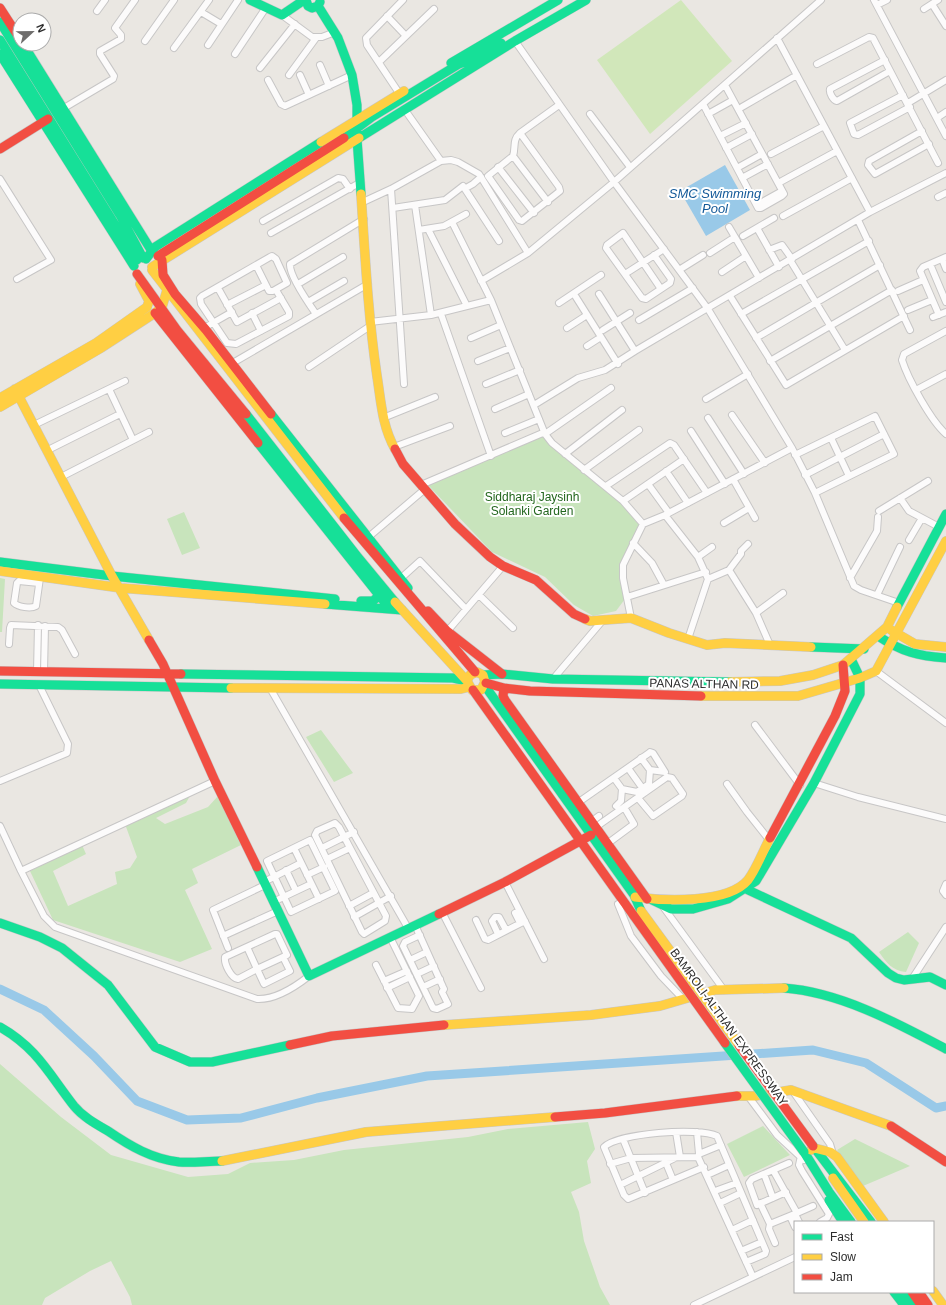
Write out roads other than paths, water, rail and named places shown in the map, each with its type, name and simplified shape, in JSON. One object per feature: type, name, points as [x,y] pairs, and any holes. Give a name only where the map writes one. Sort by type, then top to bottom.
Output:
[{"type":"street","points":[[97,11],[105,0]]},
{"type":"street","points":[[0,149],[113,79],[114,76],[100,54],[100,51],[120,39],[121,37],[115,28],[135,0]]},
{"type":"street","points":[[145,41],[174,0]]},
{"type":"street","points":[[174,48],[209,0]]},
{"type":"street","points":[[208,45],[238,0]]},
{"type":"street","points":[[250,0],[265,9],[282,15],[316,38]]},
{"type":"street","points":[[399,93],[367,45],[366,38],[403,0]]},
{"type":"street","points":[[0,407],[17,393],[96,342],[146,307],[149,300],[140,284],[143,266],[151,250],[358,118],[558,0]]},
{"type":"street","points":[[143,266],[187,236],[366,123],[375,123],[462,68],[470,60],[576,0]]},
{"type":"street","points":[[143,266],[162,260],[515,41],[586,0]]},
{"type":"street","points":[[481,281],[528,253],[614,182],[821,0]]},
{"type":"street","points":[[887,0],[876,3],[946,135]]},
{"type":"street","points":[[924,9],[938,0]]},
{"type":"street","points":[[282,15],[301,1],[309,7],[314,8],[319,3],[335,32],[352,74],[358,118],[358,139],[370,324],[383,418],[388,437],[403,464],[460,528],[490,557],[504,566],[536,580],[574,614],[590,621],[630,618],[688,639],[707,644],[725,643],[864,649]]},
{"type":"street","points":[[932,4],[946,26]]},
{"type":"street","points":[[0,8],[12,27]]},
{"type":"street","points":[[235,54],[265,9]]},
{"type":"street","points":[[379,62],[434,9]]},
{"type":"street","points":[[201,12],[221,24]]},
{"type":"street","points":[[387,16],[406,36]]},
{"type":"street","points":[[0,22],[61,110],[151,250]]},
{"type":"street","points":[[260,68],[295,24]]},
{"type":"street","points":[[288,75],[316,38],[335,32]]},
{"type":"street","points":[[817,64],[871,36],[909,105],[938,163]]},
{"type":"street","points":[[777,38],[870,212]]},
{"type":"street","points":[[0,40],[46,120]]},
{"type":"street","points":[[515,41],[614,182],[708,309],[792,448],[815,493],[850,578],[856,588],[899,603]]},
{"type":"street","points":[[28,52],[120,215],[143,266],[158,310],[177,330],[382,593],[402,610],[435,653],[470,686],[542,793],[580,842],[622,904],[631,936],[662,976],[683,999]]},
{"type":"street","points":[[0,54],[46,120],[143,266],[167,290],[398,580],[482,679],[575,805]]},
{"type":"street","points":[[885,60],[830,89],[830,93],[837,101],[890,71]]},
{"type":"street","points":[[320,65],[329,86]]},
{"type":"street","points":[[268,80],[281,104],[285,106],[309,96],[352,74]]},
{"type":"street","points":[[300,75],[309,96]]},
{"type":"street","points":[[742,107],[797,75]]},
{"type":"street","points":[[903,95],[850,123],[854,134],[858,135],[909,105],[946,80]]},
{"type":"street","points":[[703,104],[756,205],[761,208],[782,196],[782,191],[725,85]]},
{"type":"street","points":[[708,114],[734,100]]},
{"type":"street","points":[[548,202],[513,156],[515,138],[559,104]]},
{"type":"street","points":[[405,110],[441,161]]},
{"type":"street","points":[[937,118],[946,112]]},
{"type":"street","points":[[590,114],[630,167]]},
{"type":"street","points":[[720,136],[746,123]]},
{"type":"street","points":[[771,154],[824,126]]},
{"type":"street","points":[[922,131],[869,160],[868,165],[875,174],[929,144]]},
{"type":"street","points":[[513,156],[488,175],[488,178],[519,220],[525,220],[548,202],[559,192],[560,189],[520,133]]},
{"type":"street","points":[[726,148],[752,134]]},
{"type":"street","points":[[782,181],[837,151]]},
{"type":"street","points":[[737,168],[762,154]]},
{"type":"street","points":[[363,202],[391,189],[441,161],[451,160],[458,162],[477,172],[481,177],[528,253]]},
{"type":"street","points":[[742,178],[768,164]]},
{"type":"street","points":[[498,167],[534,213]]},
{"type":"street","points":[[534,405],[578,378],[605,370],[618,364],[636,351],[870,212],[946,173]]},
{"type":"street","points":[[466,188],[481,177]]},
{"type":"street","points":[[263,221],[338,178],[343,179],[350,189]]},
{"type":"street","points":[[782,216],[852,178]]},
{"type":"street","points":[[0,179],[51,260],[17,279]]},
{"type":"street","points":[[271,234],[361,182]]},
{"type":"street","points":[[393,208],[445,200],[461,186],[466,188],[499,241]]},
{"type":"street","points":[[391,189],[404,384]]},
{"type":"street","points":[[938,197],[946,193]]},
{"type":"street","points":[[415,205],[431,315]]},
{"type":"street","points":[[419,230],[441,227],[466,214]]},
{"type":"street","points":[[743,236],[774,218]]},
{"type":"street","points":[[316,314],[298,284],[290,268],[290,264],[364,219]]},
{"type":"street","points":[[858,220],[880,265],[895,291],[910,330]]},
{"type":"street","points":[[452,222],[491,300],[545,433],[552,443],[623,500],[644,524]]},
{"type":"street","points":[[728,227],[759,278]]},
{"type":"street","points":[[757,228],[779,267]]},
{"type":"street","points":[[428,229],[467,306]]},
{"type":"street","points":[[654,255],[671,280],[670,283],[649,298],[642,298],[606,248],[624,233],[661,289]]},
{"type":"street","points":[[710,253],[735,237]]},
{"type":"street","points":[[740,314],[869,241]]},
{"type":"street","points":[[769,250],[782,245],[845,350]]},
{"type":"street","points":[[625,274],[664,249]]},
{"type":"street","points":[[679,270],[703,255]]},
{"type":"street","points":[[256,265],[269,291],[276,290],[286,285],[287,282],[276,259],[272,256],[256,265],[218,288],[200,298],[201,304],[230,345],[236,344],[289,316],[289,312],[276,290]]},
{"type":"street","points":[[722,272],[746,256]]},
{"type":"street","points":[[298,284],[343,257]]},
{"type":"street","points":[[946,269],[944,258],[921,269],[923,280],[932,300],[936,316],[946,312]]},
{"type":"street","points":[[162,260],[163,275],[175,294],[204,328],[254,399]]},
{"type":"street","points":[[930,264],[946,302]]},
{"type":"street","points":[[756,338],[880,265]]},
{"type":"street","points":[[559,303],[602,275]]},
{"type":"street","points":[[770,361],[895,291],[923,280]]},
{"type":"street","points":[[308,302],[344,281]]},
{"type":"street","points":[[230,364],[368,284]]},
{"type":"street","points":[[227,305],[266,285]]},
{"type":"street","points":[[218,288],[237,322],[281,298]]},
{"type":"street","points":[[639,320],[693,288]]},
{"type":"street","points":[[0,398],[17,393],[101,348],[158,310],[167,290]]},
{"type":"street","points":[[574,294],[618,364]]},
{"type":"street","points":[[599,294],[636,351]]},
{"type":"street","points":[[730,296],[786,385],[904,316]]},
{"type":"street","points":[[309,367],[370,324],[441,314],[491,300]]},
{"type":"street","points":[[908,310],[932,300]]},
{"type":"street","points":[[204,328],[232,312]]},
{"type":"street","points":[[603,330],[630,312]]},
{"type":"street","points":[[252,313],[261,331]]},
{"type":"street","points":[[441,314],[491,456]]},
{"type":"street","points":[[567,328],[587,315]]},
{"type":"street","points":[[471,338],[501,325]]},
{"type":"street","points":[[945,333],[902,357],[903,363],[916,390],[935,422],[946,434]]},
{"type":"street","points":[[586,346],[601,337]]},
{"type":"street","points":[[478,361],[510,348]]},
{"type":"street","points":[[486,384],[520,370]]},
{"type":"street","points":[[706,399],[748,374]]},
{"type":"street","points":[[916,390],[946,374]]},
{"type":"street","points":[[34,425],[124,381]]},
{"type":"street","points":[[366,540],[423,487],[545,433],[611,388]]},
{"type":"street","points":[[109,389],[133,440]]},
{"type":"street","points":[[17,393],[48,450],[112,576],[121,588],[167,673],[215,781],[310,976]]},
{"type":"street","points":[[495,409],[529,394]]},
{"type":"street","points":[[383,418],[435,397]]},
{"type":"street","points":[[565,454],[622,410]]},
{"type":"street","points":[[48,450],[120,414]]},
{"type":"street","points":[[732,415],[765,463]]},
{"type":"street","points":[[795,455],[875,416],[894,454],[815,493]]},
{"type":"street","points":[[708,418],[744,474]]},
{"type":"street","points":[[505,433],[539,419]]},
{"type":"street","points":[[394,448],[450,426]]},
{"type":"street","points":[[584,470],[639,430]]},
{"type":"street","points":[[691,431],[725,484]]},
{"type":"street","points":[[61,477],[149,432]]},
{"type":"street","points":[[805,475],[884,434]]},
{"type":"street","points":[[831,438],[849,476]]},
{"type":"street","points":[[606,486],[668,443],[674,445],[707,493]]},
{"type":"street","points":[[630,618],[623,565],[644,524],[667,514],[792,448]]},
{"type":"street","points":[[623,500],[684,459]]},
{"type":"street","points":[[666,471],[688,503]]},
{"type":"street","points":[[733,479],[755,518]]},
{"type":"street","points":[[850,578],[877,531],[878,514],[900,498],[928,481]]},
{"type":"street","points":[[648,484],[667,514],[698,557],[708,579],[688,639]]},
{"type":"street","points":[[900,498],[909,511],[939,527]]},
{"type":"street","points":[[724,523],[749,508]]},
{"type":"street","name":"PANAS ALTHAN RD","points":[[482,679],[502,674],[553,678],[759,682],[780,681],[813,675],[843,665],[864,649],[886,627],[946,514]]},
{"type":"street","points":[[909,540],[922,518]]},
{"type":"street","points":[[946,541],[876,671],[946,723]]},
{"type":"street","points":[[634,543],[652,563],[664,585]]},
{"type":"street","points":[[708,579],[729,570],[741,554],[741,551],[748,544]]},
{"type":"street","points":[[698,557],[712,547]]},
{"type":"street","points":[[877,595],[900,547]]},
{"type":"street","points":[[398,580],[420,561],[466,609]]},
{"type":"street","points":[[0,562],[112,576],[370,602],[382,593]]},
{"type":"street","points":[[445,634],[504,566]]},
{"type":"street","points":[[729,570],[756,613],[770,645]]},
{"type":"street","points":[[0,571],[40,580],[121,588],[402,610]]},
{"type":"street","points":[[627,597],[706,572]]},
{"type":"street","points":[[40,580],[36,606],[16,606],[14,603],[17,583],[19,581],[40,580]]},
{"type":"street","points":[[382,593],[390,609]]},
{"type":"street","points":[[756,613],[783,593]]},
{"type":"street","points":[[479,594],[513,628]]},
{"type":"street","points":[[553,678],[603,620]]},
{"type":"street","points":[[9,644],[11,625],[58,627],[62,630],[75,654]]},
{"type":"street","points":[[41,626],[41,672]]},
{"type":"street","points":[[886,627],[915,644],[946,647]]},
{"type":"street","points":[[445,634],[502,674]]},
{"type":"street","points":[[878,636],[891,645],[914,656],[946,658]]},
{"type":"street","points":[[504,688],[503,696],[505,700],[591,829],[627,878],[650,899],[663,906],[687,910],[726,900],[746,889],[756,881],[814,782],[860,694],[860,678],[851,659]]},
{"type":"street","points":[[635,897],[650,899],[702,899],[729,892],[748,880],[800,785],[835,716],[845,691],[843,665]]},
{"type":"street","points":[[0,671],[453,678],[481,690],[482,679]]},
{"type":"street","name":"PANAS ALTHAN RD","points":[[482,679],[504,688],[640,695],[751,697],[798,696],[845,683],[876,671]]},
{"type":"street","points":[[470,686],[470,675],[482,679]]},
{"type":"street","points":[[0,684],[173,688],[461,689],[470,686]]},
{"type":"street","points":[[0,781],[67,753],[68,744],[38,685]]},
{"type":"street","points":[[270,688],[391,896],[411,926],[420,935],[444,989],[442,992],[447,1006],[434,1009],[403,944],[420,935]]},
{"type":"street","points":[[755,725],[800,785]]},
{"type":"street","points":[[575,805],[651,752],[665,772],[650,770]]},
{"type":"street","points":[[622,789],[637,792],[650,783],[650,770],[641,758]]},
{"type":"street","points":[[628,768],[643,788]]},
{"type":"street","points":[[591,829],[669,777],[672,778],[683,794],[653,816],[638,798]]},
{"type":"street","points":[[614,778],[622,789],[621,801],[616,806]]},
{"type":"street","points":[[21,871],[215,781]]},
{"type":"street","points":[[814,782],[858,797],[946,819]]},
{"type":"street","points":[[728,784],[747,812],[770,841]]},
{"type":"street","points":[[611,841],[634,824],[624,807]]},
{"type":"street","points":[[0,826],[44,916],[55,927],[257,999],[269,998],[282,993],[298,985],[310,976],[505,882],[580,842],[591,829],[599,816]]},
{"type":"street","points":[[335,823],[344,837],[386,919],[366,934],[362,932],[354,917],[315,835],[317,831],[335,823]]},
{"type":"street","points":[[322,848],[354,832]]},
{"type":"street","points":[[309,840],[312,841],[335,891],[292,912],[267,861],[294,848],[309,840]]},
{"type":"street","points":[[294,848],[319,899]]},
{"type":"street","points":[[327,859],[350,848]]},
{"type":"street","points":[[228,948],[213,909],[301,863]]},
{"type":"street","points":[[307,875],[324,867]]},
{"type":"street","points":[[286,870],[296,891]]},
{"type":"street","points":[[627,878],[635,897],[638,914]]},
{"type":"street","points":[[505,882],[522,922]]},
{"type":"street","points":[[273,902],[311,884]]},
{"type":"street","points":[[946,884],[943,891],[946,895]]},
{"type":"street","points":[[746,889],[847,936],[892,976],[904,980],[930,977],[946,985]]},
{"type":"street","points":[[349,906],[373,893]]},
{"type":"street","points":[[354,917],[391,896]]},
{"type":"street","points":[[622,904],[638,914],[871,1221]]},
{"type":"street","points":[[663,906],[724,990]]},
{"type":"street","points":[[223,936],[278,911]]},
{"type":"street","points":[[442,912],[481,988]]},
{"type":"street","points":[[515,913],[544,959]]},
{"type":"street","name":"BAMROLI-ALTHAN EXPRESSWAY","points":[[638,914],[804,1155]]},
{"type":"street","points":[[498,934],[492,921],[495,917],[499,917],[506,930]]},
{"type":"street","points":[[476,920],[486,939],[522,922]]},
{"type":"street","points":[[0,923],[40,937],[62,948],[108,985],[155,1047],[182,1060],[197,1063],[212,1062],[332,1036],[433,1026],[591,1015],[660,1006],[711,991],[787,988],[839,999],[900,1024],[946,1049]]},
{"type":"street","points":[[912,979],[946,927]]},
{"type":"street","points":[[247,947],[257,969],[263,983],[266,984],[289,972],[285,956],[276,934],[247,947],[224,958],[232,976],[238,978],[257,969],[285,956],[297,951]]},
{"type":"street","points":[[376,965],[398,1008],[411,1010],[419,996],[390,937]]},
{"type":"street","points":[[410,960],[427,952]]},
{"type":"street","points":[[417,974],[434,966]]},
{"type":"street","points":[[384,981],[407,970]]},
{"type":"street","points":[[387,988],[410,977]]},
{"type":"street","points":[[423,987],[440,979]]},
{"type":"street","points":[[0,1026],[16,1036],[37,1055],[75,1107],[88,1118],[132,1147],[162,1159],[181,1162],[227,1161],[366,1132],[605,1113],[732,1096],[748,1096],[792,1090],[886,1123],[946,1162]]},
{"type":"street","points":[[792,1090],[830,1144],[833,1154],[883,1221]]},
{"type":"street","points":[[748,1096],[777,1135],[804,1155],[856,1221]]},
{"type":"street","points":[[676,1132],[678,1157]]},
{"type":"street","points":[[697,1132],[698,1155],[753,1277]]},
{"type":"street","points":[[704,1167],[628,1199],[624,1195],[604,1147],[607,1144],[623,1139],[654,1133],[697,1132],[715,1134],[730,1165],[766,1253],[746,1262]]},
{"type":"street","points":[[623,1139],[645,1192]]},
{"type":"street","points":[[610,1164],[631,1158],[698,1155],[721,1145]]},
{"type":"street","points":[[814,1147],[833,1154]]},
{"type":"street","points":[[814,1147],[804,1155],[799,1165],[829,1214],[828,1218],[822,1221]]},
{"type":"street","points":[[814,1147],[836,1185],[863,1221]]},
{"type":"street","points":[[804,1155],[842,1221]]},
{"type":"street","points":[[804,1155],[850,1221]]},
{"type":"street","points":[[620,1186],[678,1157]]},
{"type":"street","points":[[786,1192],[756,1204],[749,1183],[752,1179],[789,1162]]},
{"type":"street","points":[[666,1164],[673,1180]]},
{"type":"street","points":[[707,1175],[730,1165]]},
{"type":"street","points":[[773,1170],[786,1192],[794,1214],[798,1221]]},
{"type":"street","points":[[764,1174],[773,1198]]},
{"type":"street","points":[[715,1191],[737,1182]]},
{"type":"street","points":[[720,1203],[741,1193]]},
{"type":"street","points":[[760,1203],[770,1224],[769,1229],[775,1243]]},
{"type":"street","points":[[770,1224],[813,1206]]},
{"type":"street","points":[[794,1214],[795,1221]]},
{"type":"street","points":[[732,1230],[753,1220]]},
{"type":"street","points":[[741,1251],[762,1242]]},
{"type":"street","points":[[694,1305],[794,1257]]},
{"type":"street","points":[[934,1292],[943,1305]]},
{"type":"street","points":[[895,1293],[904,1305]]},
{"type":"street","points":[[906,1293],[914,1305]]},
{"type":"street","points":[[913,1293],[921,1305]]},
{"type":"street","points":[[920,1293],[928,1305]]},
{"type":"water","name":"SMC Swimming Pool","points":[[725,165],[750,210],[706,236],[680,191]]},
{"type":"waterway","points":[[0,989],[44,1010],[94,1056],[137,1101],[187,1120],[241,1118],[317,1098],[427,1076],[813,1050],[866,1063],[936,1108],[946,1106]]},
{"type":"park label","name":"Siddharaj Jaysinh Solanki Garden","points":[[532,504]]}]
